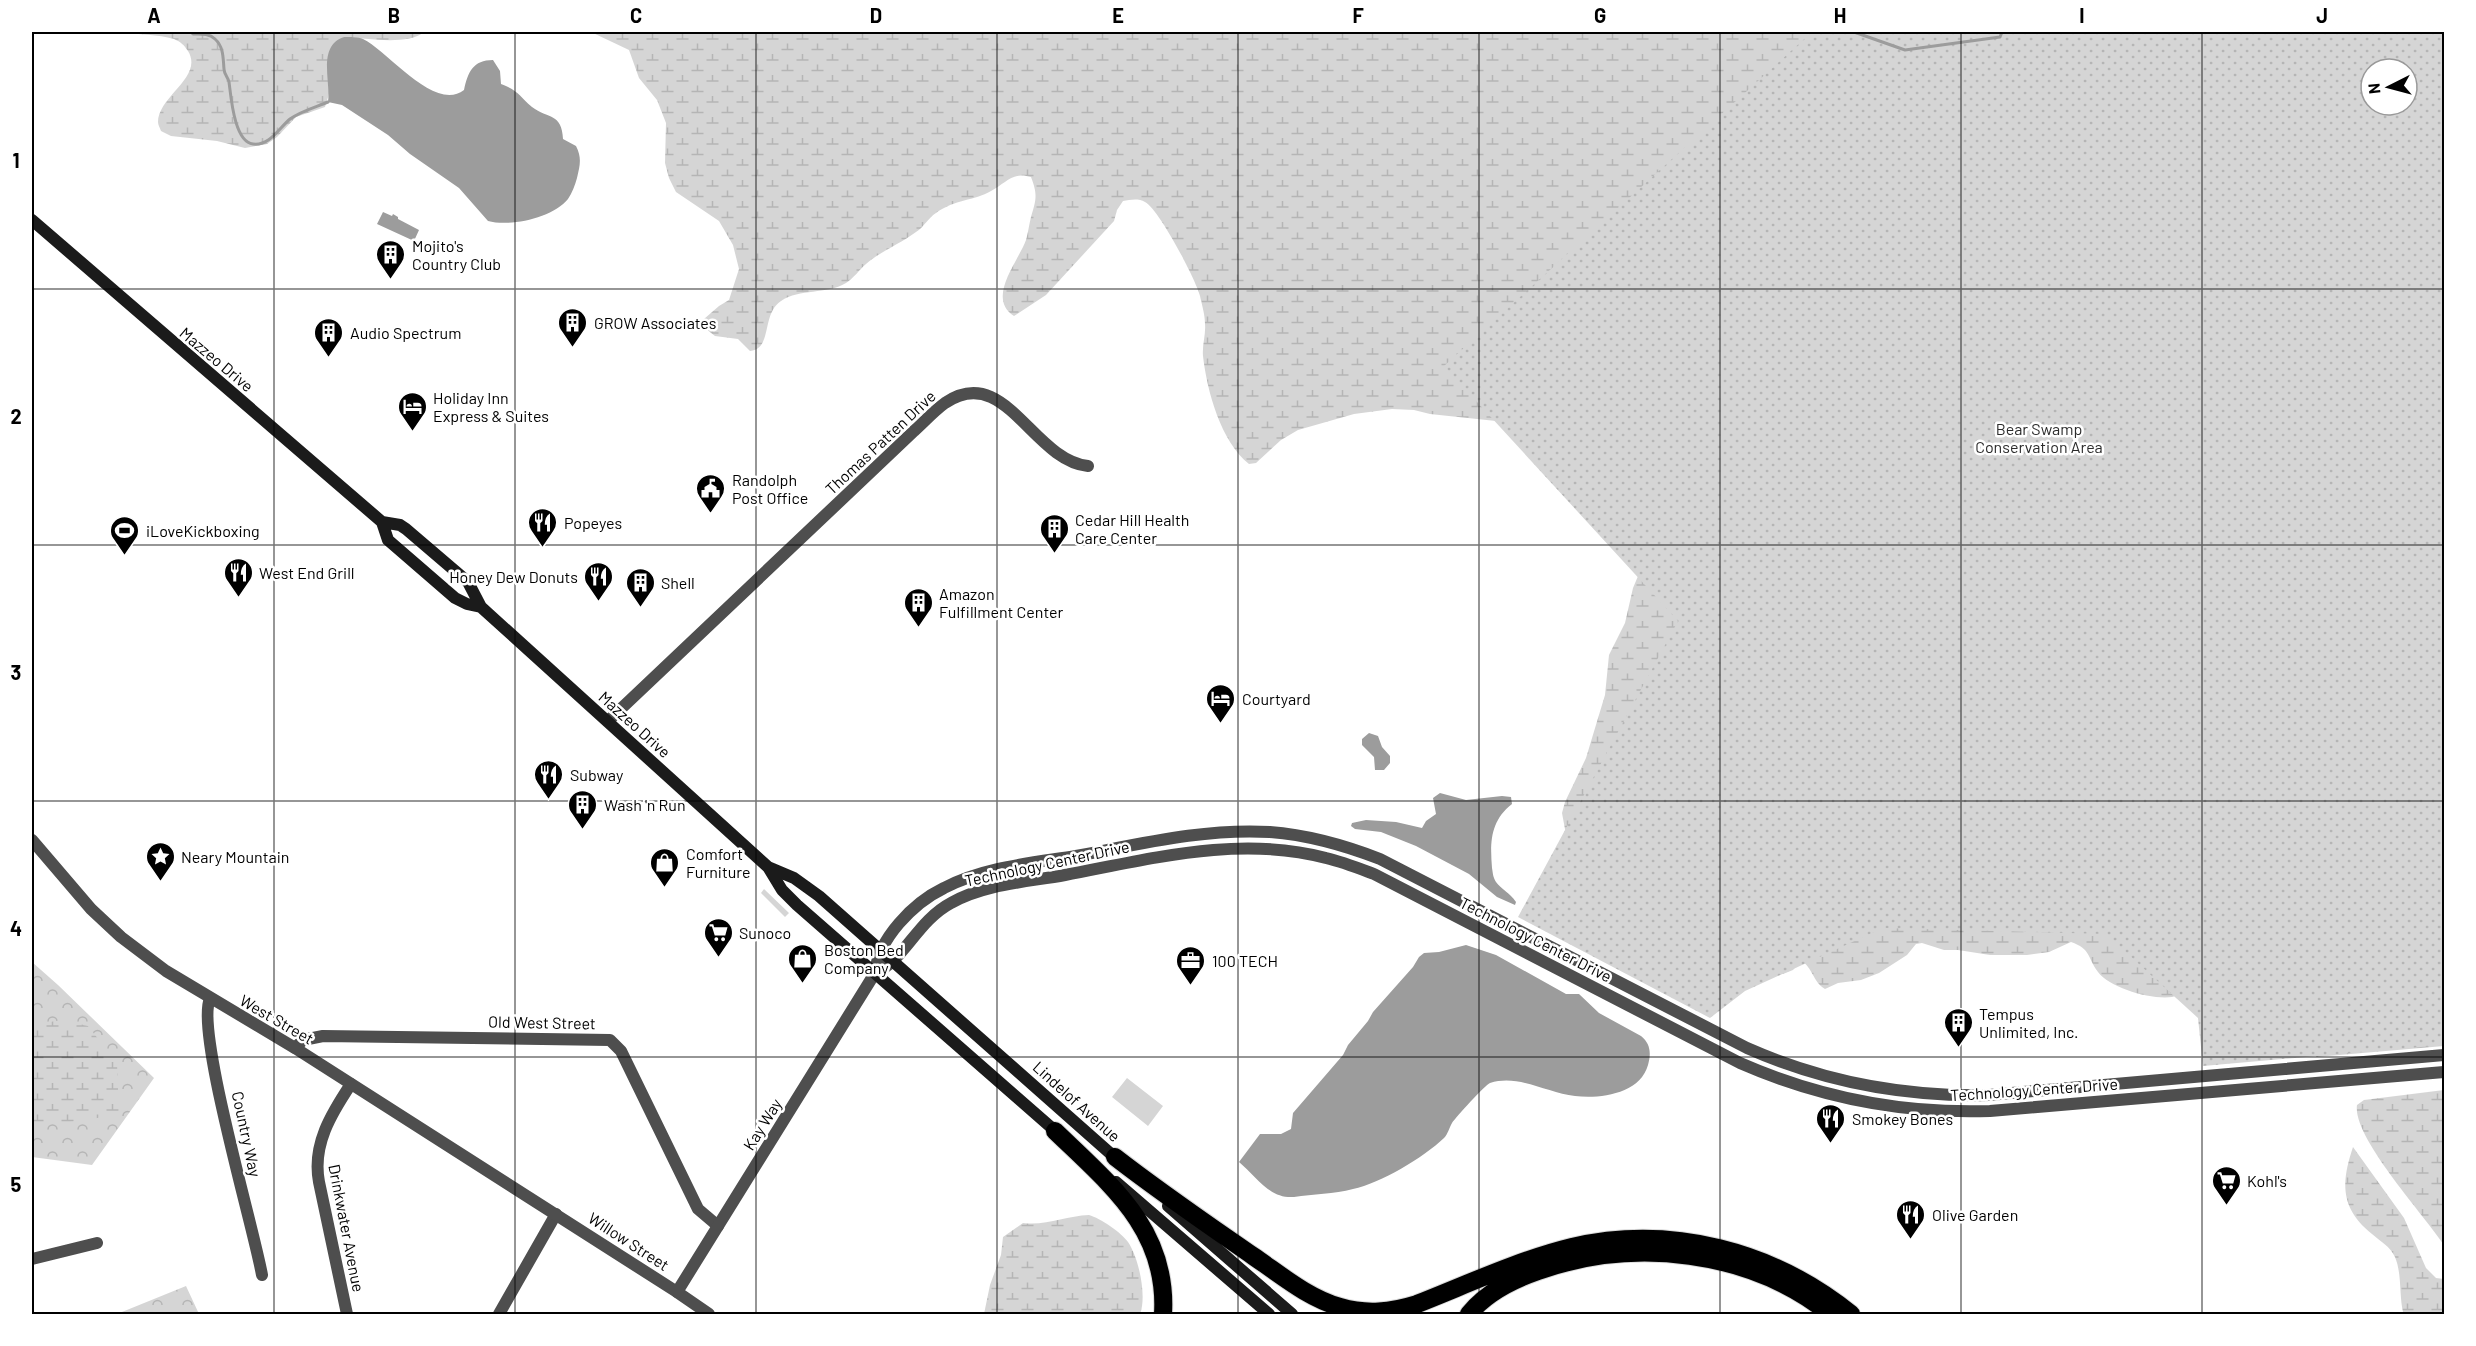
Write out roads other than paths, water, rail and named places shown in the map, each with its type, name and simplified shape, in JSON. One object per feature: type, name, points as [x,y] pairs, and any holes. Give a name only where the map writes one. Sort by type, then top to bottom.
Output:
[{"type":"highway","points":[[1055,1131],[1123,1198],[1145,1230],[1161,1277],[1163,1314]]},
{"type":"highway","points":[[1115,1157],[1188,1211],[1308,1293],[1343,1308],[1365,1312],[1395,1310],[1417,1304],[1548,1253],[1583,1245],[1639,1239],[1694,1243],[1725,1249],[1761,1261],[1815,1287],[1851,1314]]},
{"type":"highway","points":[[1469,1314],[1498,1289],[1541,1270],[1586,1258],[1640,1252],[1681,1254],[1737,1266],[1788,1287],[1830,1314]]},
{"type":"main road","name":"Mazzeo Drive","points":[[32,220],[382,522],[388,540],[455,598],[481,607]]},
{"type":"main road","name":"Mazzeo Drive","points":[[382,522],[400,525],[468,582],[481,607],[768,867],[782,890],[875,973]]},
{"type":"main road","name":"Mazzeo Drive","points":[[768,867],[802,883],[839,913]]},
{"type":"main road","name":"Lindelof Avenue","points":[[839,913],[1292,1314]]},
{"type":"main road","points":[[875,973],[1269,1314]]},
{"type":"street","name":"Thomas Patten Drive","points":[[608,722],[906,439],[951,400],[975,393],[999,400],[1060,457],[1074,464],[1088,466]]},
{"type":"street","name":"Technology Center Drive","points":[[875,973],[880,950],[917,906],[942,888],[962,879],[998,870],[1178,837],[1237,831],[1269,832],[1331,842],[1380,859],[1747,1048],[1807,1072],[1870,1087],[1939,1095],[1989,1095],[2445,1055]]},
{"type":"street","name":"West Street","points":[[32,840],[73,890],[106,923],[155,963],[210,999],[295,1048],[530,1197]]},
{"type":"street","name":"Technology Center Drive","points":[[875,973],[894,961],[919,928],[934,914],[950,903],[980,891],[1180,854],[1238,848],[1268,849],[1327,858],[1374,874],[1740,1063],[1802,1088],[1848,1100],[1909,1109],[1990,1111],[2445,1072]]},
{"type":"street","name":"Kay Way","points":[[677,1292],[875,973]]},
{"type":"street","name":"Country Way","points":[[210,999],[206,1013],[212,1050],[236,1167],[262,1275]]},
{"type":"street","name":"Old West Street","points":[[295,1048],[303,1040],[323,1036],[610,1041],[621,1051],[698,1209],[718,1226]]},
{"type":"street","name":"Drinkwater Avenue","points":[[347,1314],[319,1182],[317,1161],[323,1132],[351,1084]]},
{"type":"street","name":"Willow Street","points":[[530,1197],[709,1314]]},
{"type":"street","points":[[499,1314],[556,1214]]},
{"type":"street","points":[[32,1259],[97,1243]]},
{"type":"waterway","points":[[144,32],[150,32]]},
{"type":"waterway","points":[[191,32],[210,36],[220,46],[235,118],[247,141],[253,144],[264,142],[274,136],[294,116],[328,102]]},
{"type":"waterway","points":[[1854,32],[1905,50],[2000,37],[2002,32]]},
{"type":"place","name":"Mojito's Country Club","points":[[391,280]]},
{"type":"place","name":"GROW Associates","points":[[573,348]]},
{"type":"place","name":"Audio Spectrum","points":[[329,358]]},
{"type":"place","name":"Holiday Inn Express & Suites","points":[[412,432]]},
{"type":"place","name":"Randolph Post Office","points":[[711,514]]},
{"type":"place","name":"Popeyes","points":[[543,548]]},
{"type":"place","name":"Cedar Hill Health Care Center","points":[[1054,554]]},
{"type":"place","name":"iLoveKickboxing","points":[[125,556]]},
{"type":"place","name":"West End Grill","points":[[238,598]]},
{"type":"place","name":"Honey Dew Donuts","points":[[599,602]]},
{"type":"place","name":"Shell","points":[[640,608]]},
{"type":"place","name":"Amazon Fulfillment Center","points":[[918,628]]},
{"type":"place","name":"Courtyard","points":[[1221,724]]},
{"type":"place","name":"Subway","points":[[549,800]]},
{"type":"place","name":"Wash 'n Run","points":[[583,830]]},
{"type":"place","name":"Neary Mountain","points":[[160,882]]},
{"type":"place","name":"Comfort Furniture","points":[[665,888]]},
{"type":"place","name":"Sunoco","points":[[718,958]]},
{"type":"place","name":"Boston Bed Company","points":[[803,984]]},
{"type":"place","name":"100 TECH","points":[[1191,986]]},
{"type":"place","name":"Tempus Unlimited, Inc.","points":[[1958,1048]]},
{"type":"place","name":"Smokey Bones","points":[[1831,1144]]},
{"type":"place","name":"Kohl's","points":[[2226,1206]]},
{"type":"place","name":"Olive Garden","points":[[1911,1240]]},
{"type":"park label","name":"Bear Swamp Conservation Area","points":[[2039,437]]}]
